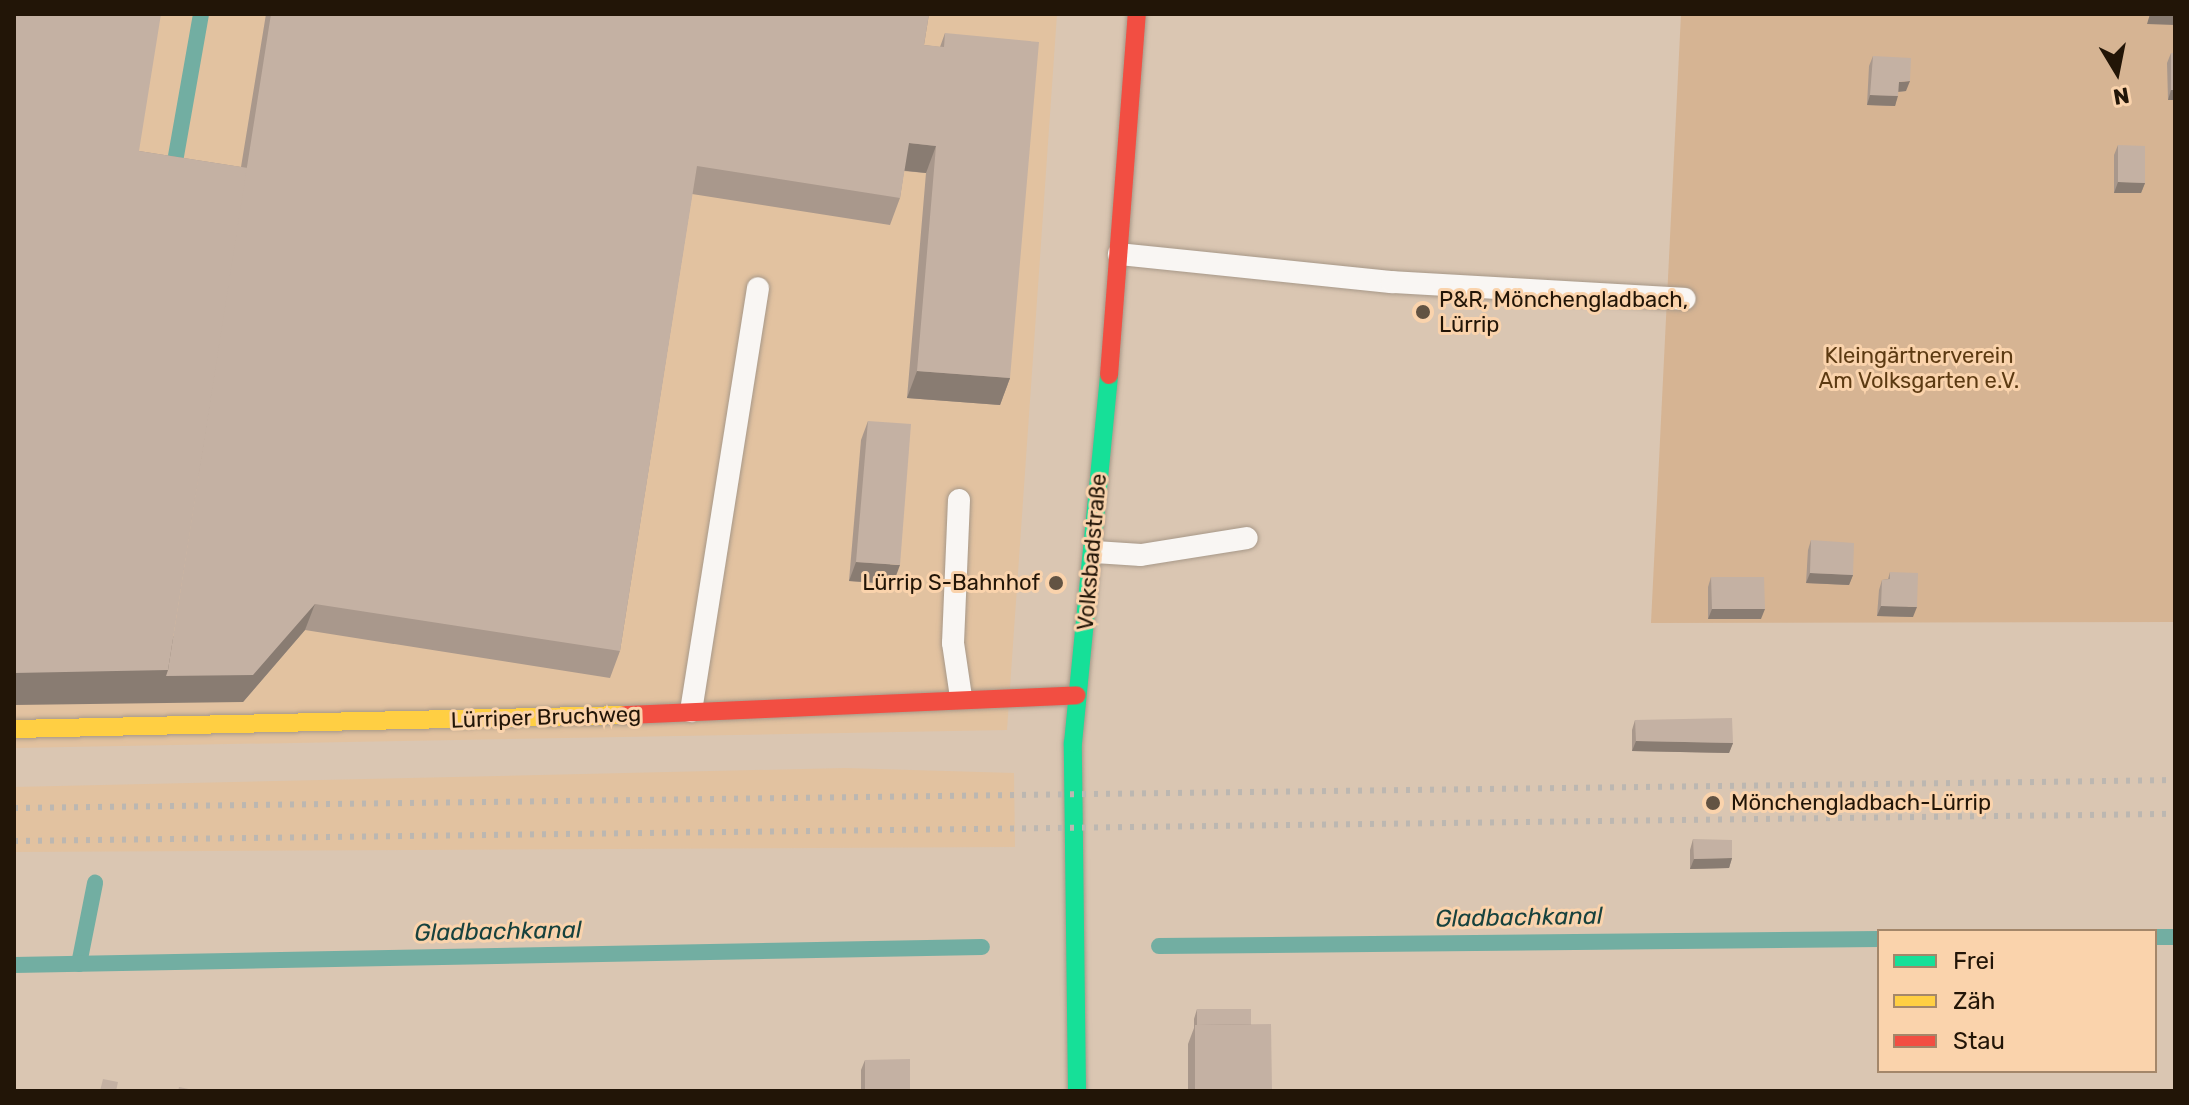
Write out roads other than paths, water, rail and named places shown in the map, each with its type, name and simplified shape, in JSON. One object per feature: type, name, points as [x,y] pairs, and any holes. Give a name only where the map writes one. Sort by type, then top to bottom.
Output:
[{"type":"main road","name":"Volksbadstraße","points":[[1077,1091],[1073,764],[1077,695],[1095,552],[1137,14]]},
{"type":"main road","name":"Lürriper Bruchweg","points":[[14,729],[525,720],[961,697],[1077,695]]},
{"type":"lane","points":[[1119,254],[1260,270],[1685,299]]},
{"type":"lane","points":[[691,711],[758,288]]},
{"type":"lane","points":[[959,500],[953,643],[961,697]]},
{"type":"lane","points":[[1095,552],[1141,555],[1247,538]]},
{"type":"waterway","points":[[176,156],[201,14]]},
{"type":"waterway","points":[[79,964],[95,883]]},
{"type":"waterway","name":"Gladbachkanal","points":[[2157,937],[2175,937]]},
{"type":"waterway","name":"Gladbachkanal","points":[[1159,946],[1877,939]]},
{"type":"waterway","name":"Gladbachkanal","points":[[14,965],[982,947]]},
{"type":"railway","points":[[14,808],[2175,780]]},
{"type":"railway","points":[[14,841],[2175,814]]},
{"type":"place","name":"P&R, Mönchengladbach, Lürrip","points":[[1423,312]]},
{"type":"place","name":"Lürrip S-Bahnhof","points":[[1056,583]]},
{"type":"place","name":"Mönchengladbach-Lürrip","points":[[1713,803]]},
{"type":"park label","name":"Kleingärtnerverein Am Volksgarten e.V.","points":[[1919,368]]}]
